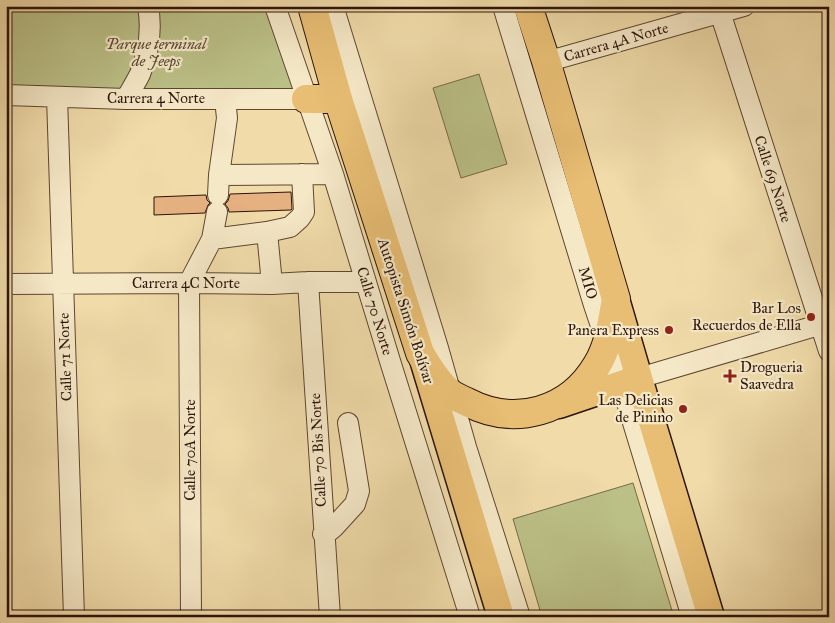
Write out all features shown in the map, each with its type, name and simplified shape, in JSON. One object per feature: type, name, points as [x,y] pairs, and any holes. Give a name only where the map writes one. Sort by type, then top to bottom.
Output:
[{"type":"highway","name":"Autopista Simón Bolívar","points":[[312,6],[338,99],[420,353]]},
{"type":"highway","points":[[420,353],[434,376],[450,393],[474,406],[498,413],[524,414],[548,408],[563,400],[587,379],[604,352],[609,336],[616,299],[528,6]]},
{"type":"highway","points":[[306,99],[338,99]]},
{"type":"main road","points":[[616,299],[630,381],[711,617]]},
{"type":"main road","name":"Autopista Simón Bolívar","points":[[420,353],[501,617]]},
{"type":"main road","points":[[548,408],[630,381]]},
{"type":"street","points":[[126,99],[140,74],[148,48],[151,21],[148,6]]},
{"type":"street","name":"Calle 70 Norte","points":[[275,6],[332,174],[470,617]]},
{"type":"street","points":[[333,6],[438,348],[466,447],[520,617]]},
{"type":"street","name":"MIO","points":[[503,6],[607,342],[630,381],[692,617]]},
{"type":"street","name":"Carrera 4A Norte","points":[[546,61],[719,10],[744,6]]},
{"type":"street","name":"Calle 69 Norte","points":[[719,10],[824,323],[829,351]]},
{"type":"street","name":"Carrera 4 Norte","points":[[6,95],[126,99],[306,99]]},
{"type":"street","name":"Calle 71 Norte","points":[[57,96],[74,617]]},
{"type":"street","points":[[189,283],[212,239],[227,118],[225,99]]},
{"type":"street","points":[[218,194],[302,174],[332,174]]},
{"type":"street","points":[[212,239],[290,227],[304,212],[302,174]]},
{"type":"street","points":[[266,232],[272,284]]},
{"type":"street","name":"Calle 70 Bis Norte","points":[[308,282],[330,617]]},
{"type":"street","name":"Carrera 4C Norte","points":[[6,284],[366,282]]},
{"type":"street","name":"Calle 70A Norte","points":[[189,283],[191,617]]},
{"type":"street","points":[[630,381],[824,323]]},
{"type":"street","points":[[324,534],[334,527],[355,504],[359,491],[348,423]]},
{"type":"green space","name":"Parque terminal de Jeeps","points":[[6,6],[275,6],[306,99],[6,95]]},
{"type":"green space","points":[[479,74],[507,164],[461,178],[433,88]]},
{"type":"green space","points":[[633,483],[674,617],[542,617],[513,519]]},
{"type":"building","points":[[291,192],[291,210],[229,212],[225,204],[230,194]]},
{"type":"building","points":[[206,195],[210,203],[205,213],[154,215],[154,197]]},
{"type":"place","name":"Bar Los Recuerdos de Ella","points":[[811,317]]},
{"type":"place","name":"Panera Express","points":[[669,330]]},
{"type":"place","name":"Drogueria Saavedra","points":[[730,376]]},
{"type":"place","name":"Las Delicias de Pinino","points":[[683,409]]}]
